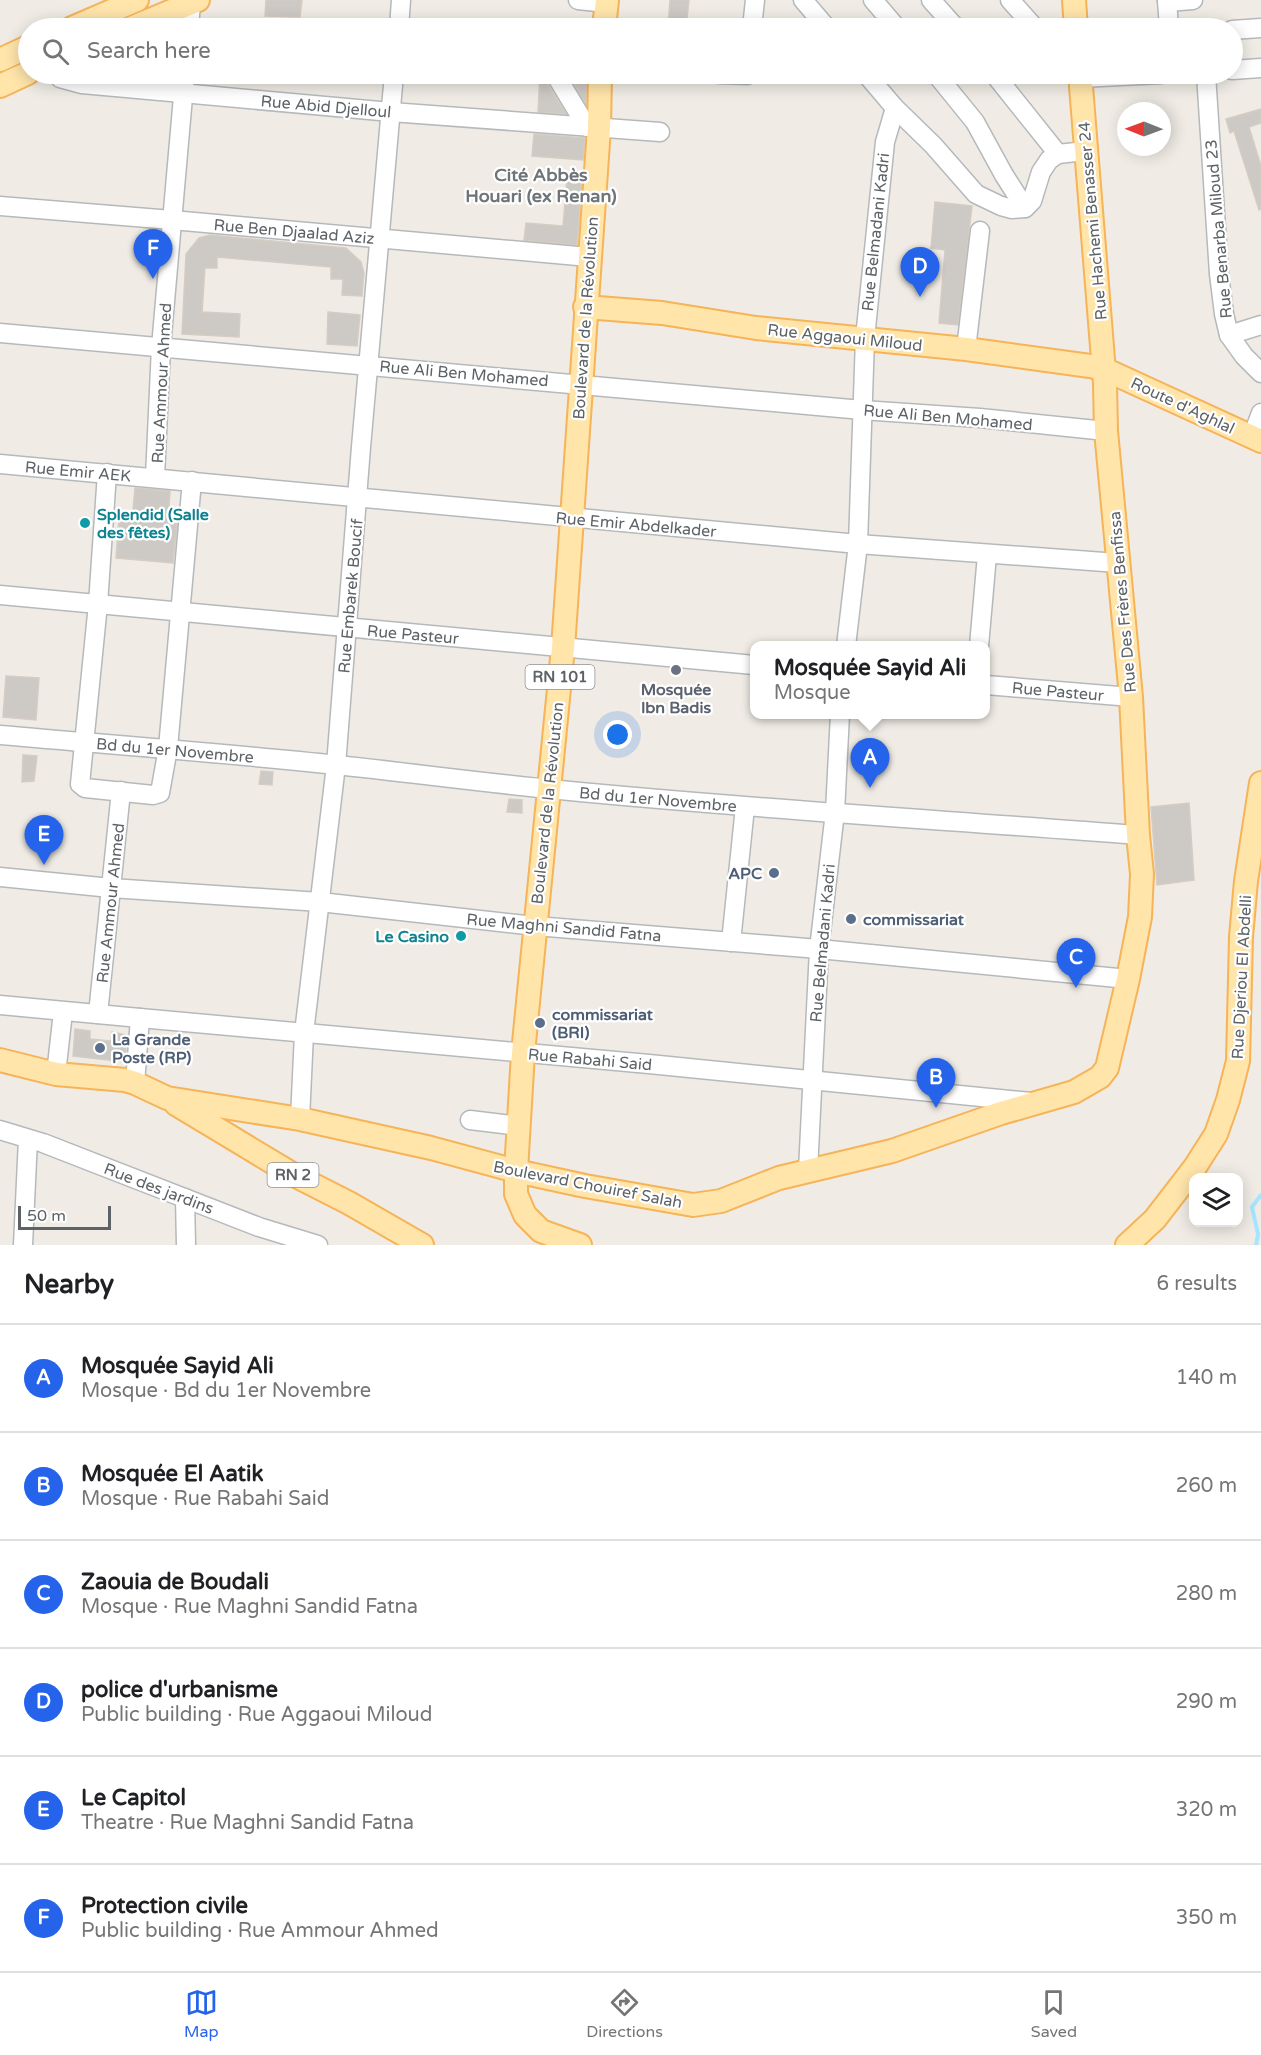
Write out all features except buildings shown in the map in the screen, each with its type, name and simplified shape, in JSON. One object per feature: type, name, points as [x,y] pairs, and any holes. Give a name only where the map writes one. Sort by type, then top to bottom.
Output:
[{"type":"main road","points":[[95,18],[137,0]]},
{"type":"main road","points":[[1074,0],[1076,18]]},
{"type":"main road","points":[[605,18],[607,1]]},
{"type":"main road","points":[[156,18],[194,2]]},
{"type":"main road","points":[[0,60],[18,52]]},
{"type":"main road","points":[[0,86],[18,78]]},
{"type":"main road","name":"Boulevard de la Révolution","points":[[580,1245],[541,1231],[525,1215],[516,1194],[516,1171],[523,1053],[535,926],[553,790],[589,257],[593,127],[599,84]]},
{"type":"main road","name":"Rue Hachemi Benasser 24","points":[[1079,84],[1104,369]]},
{"type":"main road","name":"Rue Aggaoui Miloud","points":[[585,307],[662,313],[756,328],[966,349],[1104,369]]},
{"type":"main road","name":"Rue Des Frères Benfissa","points":[[1104,369],[1106,432],[1131,697],[1138,835]]},
{"type":"main road","name":"Route d'Aghlal","points":[[1104,369],[1256,439]]},
{"type":"main road","name":"Rue Djeriou El Abdelli","points":[[1127,1245],[1155,1219],[1195,1167],[1216,1134],[1228,1100],[1238,1061],[1240,937],[1261,783]]},
{"type":"main road","name":"Boulevard Chouiref Salah","points":[[0,1060],[56,1074],[135,1083],[167,1098],[300,1119],[585,1186],[693,1205],[721,1201],[779,1178],[892,1151],[1001,1113],[1074,1092],[1100,1077],[1107,1068],[1140,917],[1142,874],[1138,835]]},
{"type":"main road","name":"RN 2","points":[[167,1098],[292,1174],[423,1245]]},
{"type":"street","points":[[400,18],[401,0]]},
{"type":"street","points":[[579,0],[607,1]]},
{"type":"street","points":[[753,18],[755,0]]},
{"type":"street","points":[[803,0],[818,18]]},
{"type":"street","points":[[873,0],[888,18]]},
{"type":"street","points":[[931,0],[947,18]]},
{"type":"street","points":[[1010,0],[1026,18]]},
{"type":"street","points":[[1168,18],[1167,1],[1193,0]]},
{"type":"street","points":[[191,18],[194,2]]},
{"type":"street","points":[[1243,29],[1261,28]]},
{"type":"street","points":[[1243,69],[1261,68]]},
{"type":"street","name":"Rue Abid Djelloul","points":[[82,84],[390,112],[660,132]]},
{"type":"street","name":"Rue Ammour Ahmed","points":[[155,477],[161,347],[184,84]]},
{"type":"street","name":"Rue Embarek Boucif","points":[[300,1119],[304,1033],[336,765],[393,84]]},
{"type":"street","points":[[562,84],[593,127]]},
{"type":"street","points":[[875,84],[976,194],[1001,206],[1012,209],[1025,208],[1032,201],[1041,172],[1049,160],[1058,154],[1085,151]]},
{"type":"street","points":[[944,84],[975,122],[1025,208]]},
{"type":"street","points":[[1002,84],[1058,154]]},
{"type":"street","name":"Rue Benarba Miloud 23","points":[[1207,84],[1219,274],[1224,314],[1229,335],[1248,361],[1261,373]]},
{"type":"street","name":"Rue Belmadani Kadri","points":[[846,641],[858,544],[865,338],[885,142],[895,108]]},
{"type":"street","name":"Rue Ben Djaalad Aziz","points":[[0,206],[589,257]]},
{"type":"street","points":[[966,349],[980,231]]},
{"type":"street","points":[[1229,335],[1261,325]]},
{"type":"street","name":"Rue Ali Ben Mohamed","points":[[0,333],[862,410],[980,418],[1106,432]]},
{"type":"street","points":[[1256,439],[1261,414]]},
{"type":"street","name":"Rue Emir AEK","points":[[0,464],[155,477]]},
{"type":"street","points":[[107,474],[98,604],[80,784],[153,795],[159,794],[168,748],[192,480]]},
{"type":"street","name":"Rue Emir Abdelkader","points":[[155,477],[572,519],[987,555],[1118,563]]},
{"type":"street","points":[[979,641],[987,555]]},
{"type":"street","name":"Rue Pasteur","points":[[0,594],[180,613],[750,665]]},
{"type":"street","name":"Rue Pasteur","points":[[990,685],[1131,697]]},
{"type":"street","name":"Rue Belmadani Kadri","points":[[808,1171],[819,949],[835,812],[840,719]]},
{"type":"street","name":"Bd du 1er Novembre","points":[[0,735],[168,748],[553,790],[745,807],[1138,835]]},
{"type":"street","name":"Rue Ammour Ahmed","points":[[98,1014],[121,791]]},
{"type":"street","points":[[731,942],[745,807]]},
{"type":"street","name":"Rue Maghni Sandid Fatna","points":[[0,876],[111,888],[320,902],[535,926],[819,949],[1128,979]]},
{"type":"street","points":[[0,1005],[98,1014]]},
{"type":"street","points":[[56,1074],[63,1012]]},
{"type":"street","name":"Rue Rabahi Said","points":[[98,1014],[1039,1103]]},
{"type":"street","points":[[135,1083],[140,1018]]},
{"type":"street","points":[[470,1120],[519,1126]]},
{"type":"street","name":"Rue des jardins","points":[[0,1130],[258,1227],[318,1245]]},
{"type":"street","points":[[23,1245],[28,1139]]},
{"type":"street","points":[[184,1198],[186,1245]]},
{"type":"waterway","points":[[1256,1245],[1258,1234],[1252,1207],[1261,1195]]},
{"type":"place","name":"Protection civile","points":[[153,279]]},
{"type":"place","name":"police d'urbanisme","points":[[920,297]]},
{"type":"place","name":"Splendid (Salle des fêtes)","points":[[85,523]]},
{"type":"place","name":"Mosquée Ibn Badis","points":[[676,670]]},
{"type":"place","name":"Mosquée Sayid Ali","points":[[870,788]]},
{"type":"place","name":"Le Capitol","points":[[44,865]]},
{"type":"place","name":"APC","points":[[774,873]]},
{"type":"place","name":"commissariat","points":[[851,919]]},
{"type":"place","name":"Le Casino","points":[[461,936]]},
{"type":"place","name":"Zaouia de Boudali","points":[[1076,988]]},
{"type":"place","name":"commissariat (BRI)","points":[[540,1023]]},
{"type":"place","name":"La Grande Poste (RP)","points":[[100,1048]]},
{"type":"place","name":"Mosquée El Aatik","points":[[936,1108]]},
{"type":"district","name":"Cité Abbès Houari (ex Renan)","points":[[541,186]]}]
